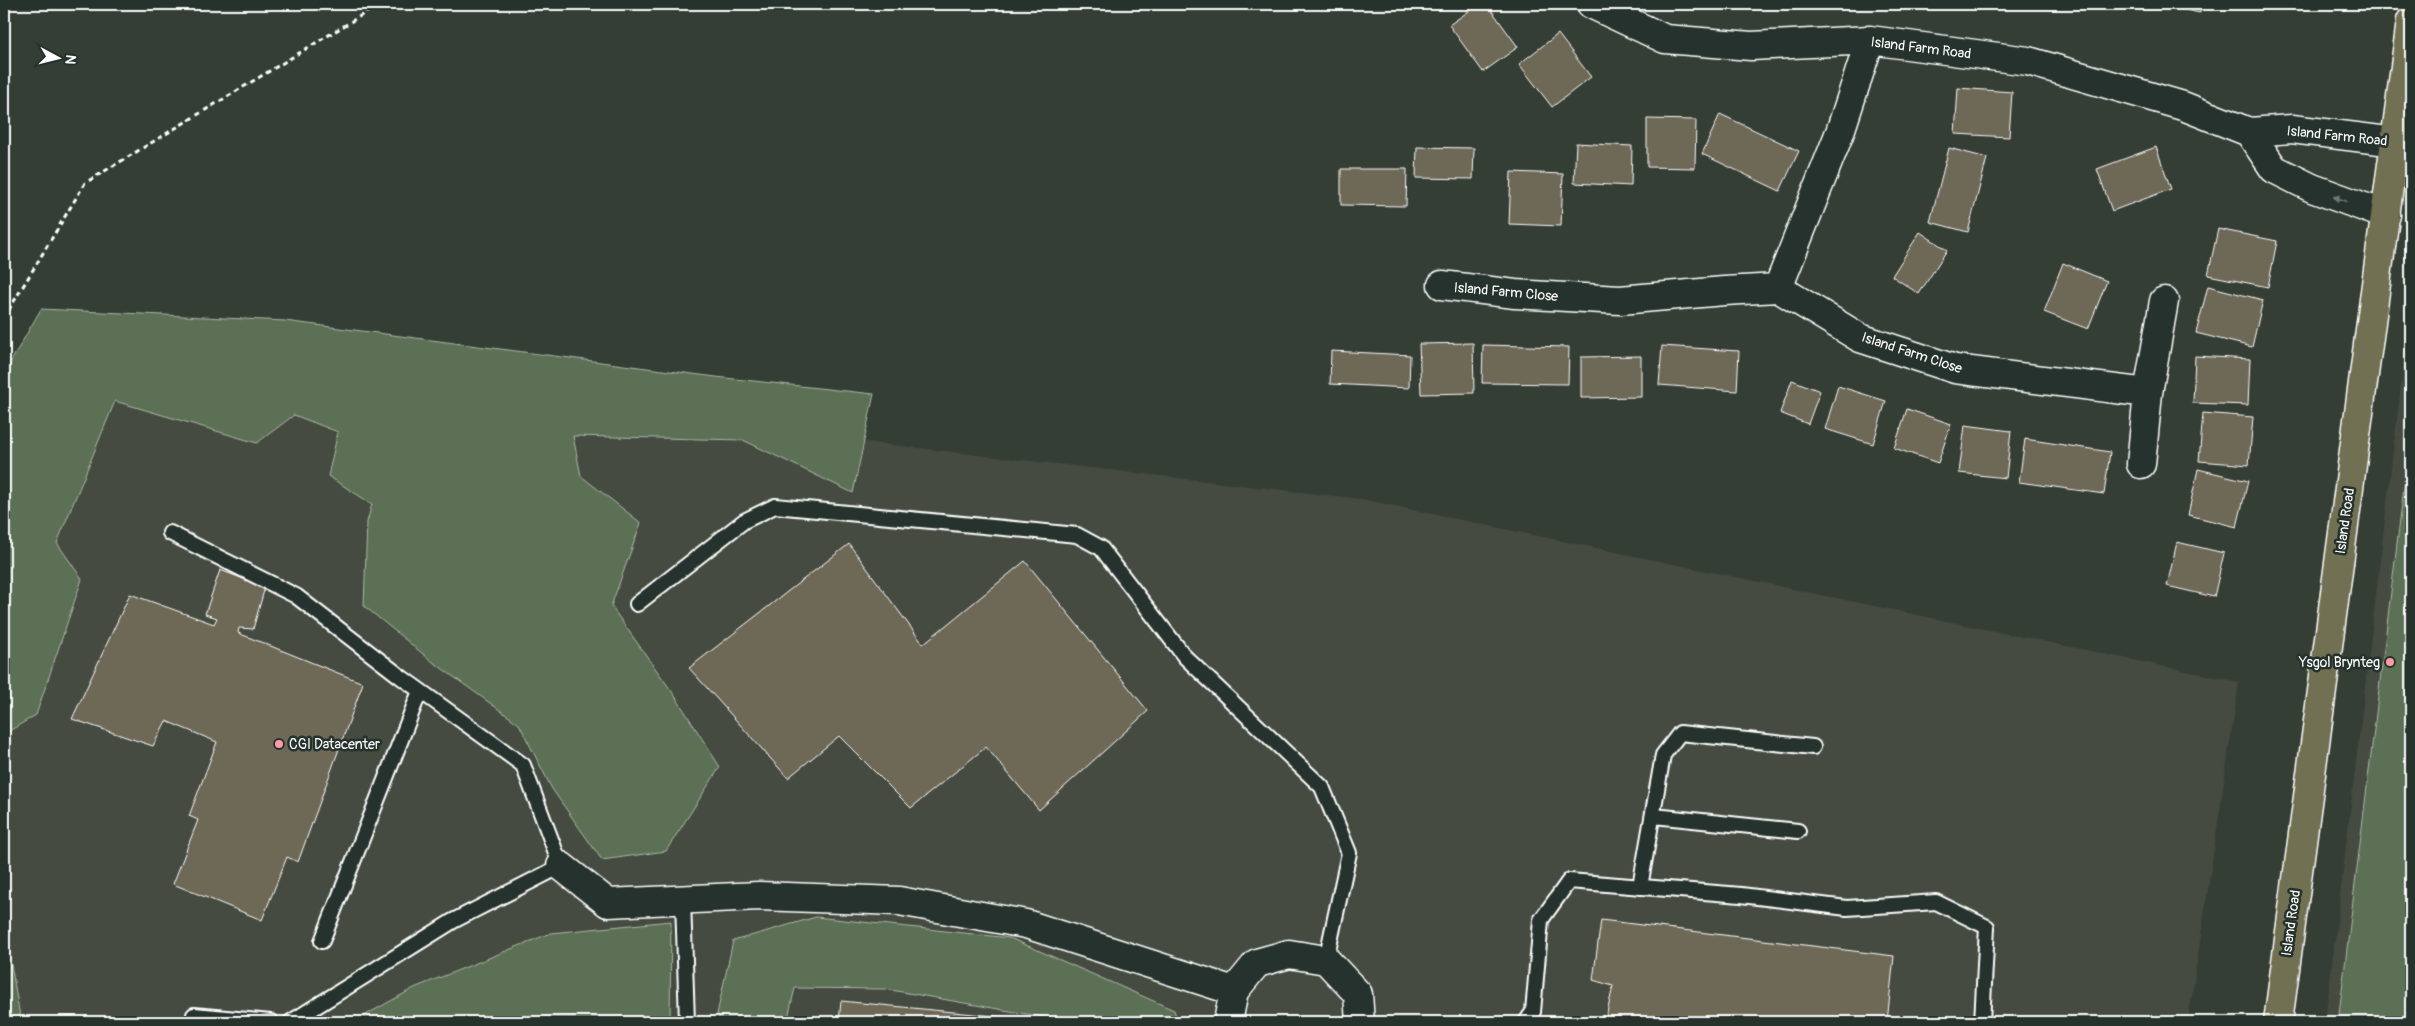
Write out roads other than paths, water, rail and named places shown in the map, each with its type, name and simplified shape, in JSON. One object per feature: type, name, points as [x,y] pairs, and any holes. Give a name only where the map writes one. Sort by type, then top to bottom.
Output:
[{"type":"main road","name":"Island Road","points":[[2278,1022],[2411,20]]},
{"type":"street","name":"Island Farm Road","points":[[1591,4],[1665,39],[1751,46],[1870,40],[2028,61],[2183,106],[2249,132],[2292,129],[2396,142]]},
{"type":"street","points":[[1778,288],[1840,132],[1870,40]]},
{"type":"street","points":[[2249,132],[2274,169],[2312,188],[2386,215]]},
{"type":"street","name":"Island Farm Close","points":[[1442,285],[1515,294],[1620,300],[1778,288],[1860,338],[1955,369],[2148,393]]},
{"type":"street","points":[[2141,464],[2148,393],[2164,300]]},
{"type":"street","points":[[561,866],[608,903],[759,896],[899,901],[1026,924],[1234,991]]},
{"type":"street","points":[[1228,1022],[1234,991],[1257,963],[1289,954],[1326,960],[1358,994],[1360,1022]]},
{"type":"lane","points":[[637,604],[744,521],[775,506],[1077,536],[1101,548],[1185,657],[1322,787],[1349,852],[1326,960]]},
{"type":"lane","points":[[170,533],[296,596],[420,691],[523,765],[561,866],[453,921],[291,1022]]},
{"type":"lane","points":[[322,941],[420,691]]},
{"type":"lane","points":[[1640,887],[1654,816],[1663,755],[1680,733],[1813,747]]},
{"type":"lane","points":[[1654,816],[1798,831]]},
{"type":"lane","points":[[1526,1022],[1533,1012],[1541,920],[1568,880],[1847,908],[1936,902],[1987,928],[1982,1022]]},
{"type":"lane","points":[[683,900],[687,1022]]},
{"type":"lane","points":[[194,1015],[271,1022]]},
{"type":"place","name":"Ysgol Brynteg","points":[[2390,662]]},
{"type":"place","name":"CGI Datacenter","points":[[279,744]]}]
